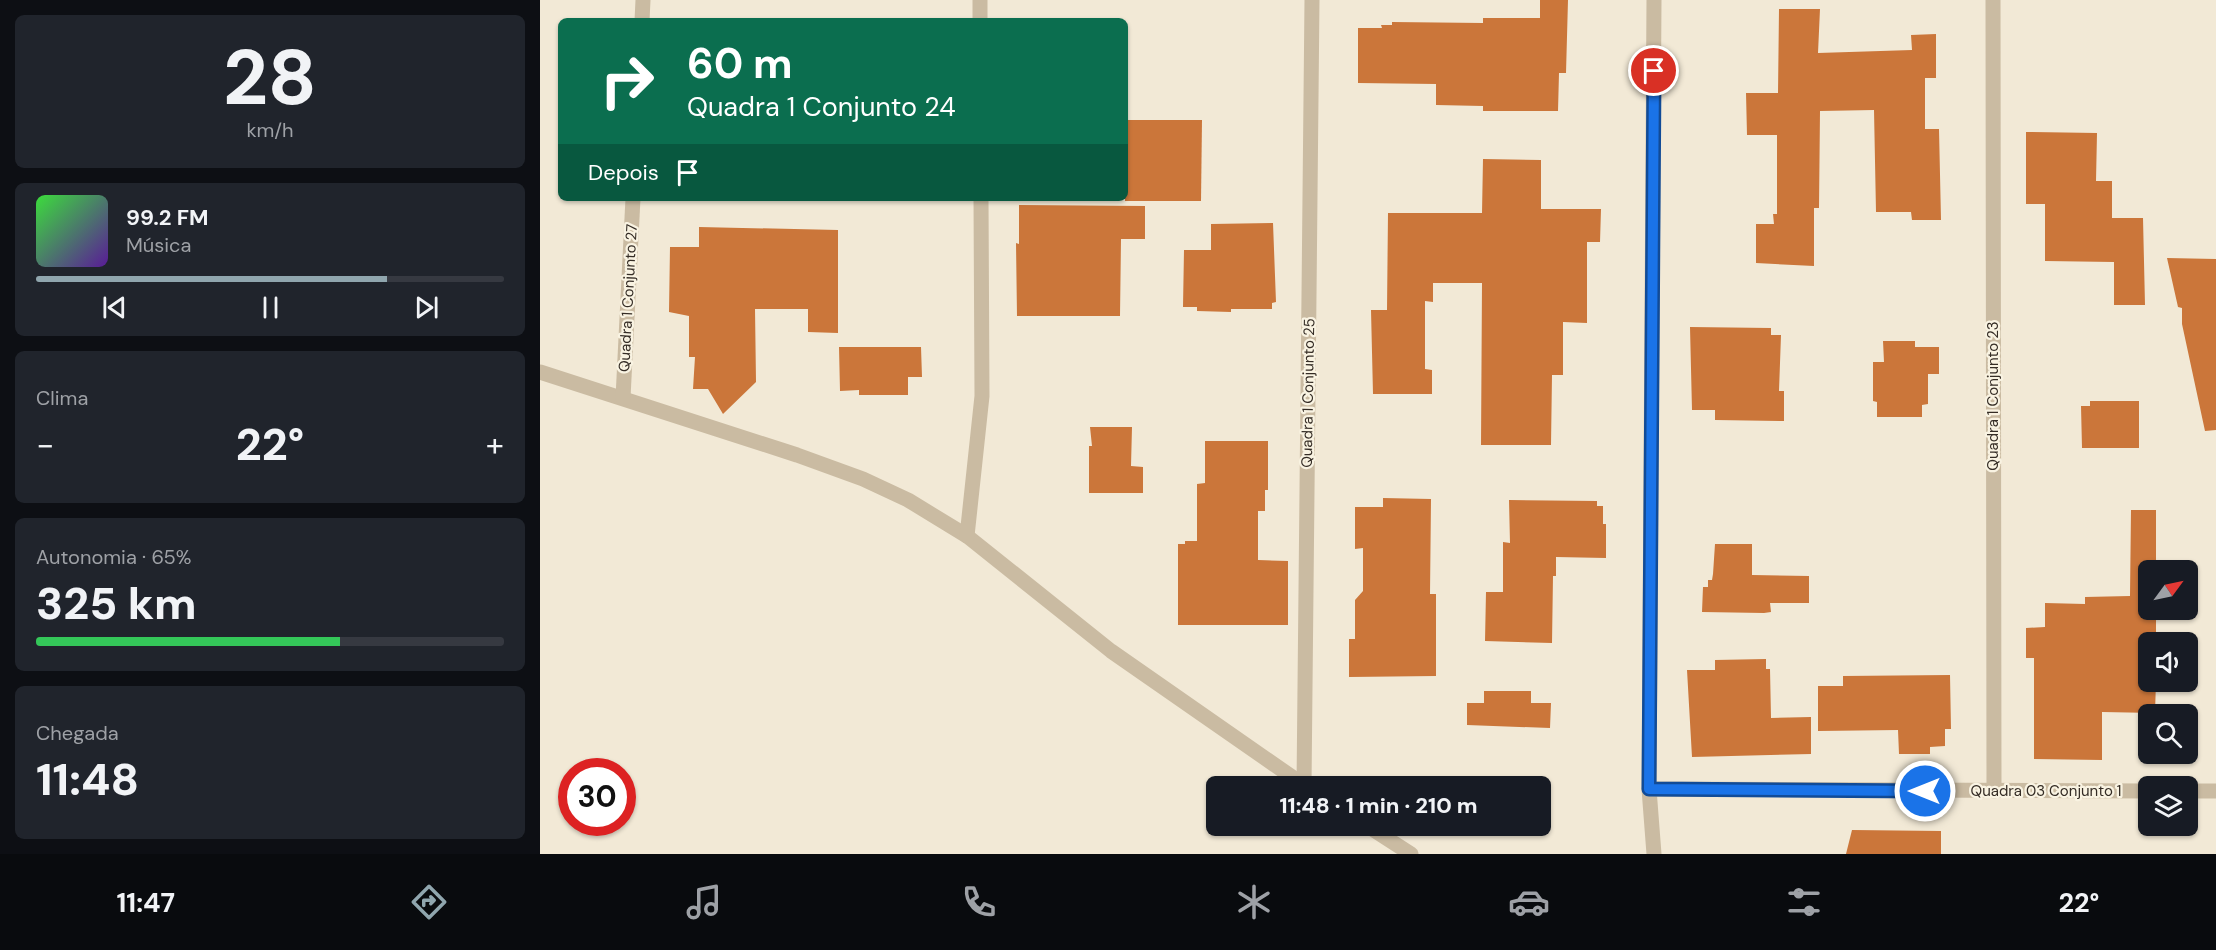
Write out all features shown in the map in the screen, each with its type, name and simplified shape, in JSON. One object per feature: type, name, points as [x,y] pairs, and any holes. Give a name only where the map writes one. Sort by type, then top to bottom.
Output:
[{"type":"street","points":[[642,18],[643,0]]},
{"type":"street","points":[[980,0],[980,18]]},
{"type":"street","name":"Quadra 1 Conjunto 25","points":[[1304,776],[1312,0]]},
{"type":"street","points":[[1654,0],[1649,789],[1654,854]]},
{"type":"street","name":"Quadra 1 Conjunto 23","points":[[1993,0],[1994,791]]},
{"type":"street","name":"Quadra 1 Conjunto 27","points":[[623,398],[633,201]]},
{"type":"street","points":[[967,536],[982,396],[981,201]]},
{"type":"street","points":[[540,372],[863,479],[908,500],[967,536],[1111,651],[1290,776]]},
{"type":"street","name":"Quadra 03 Conjunto 1","points":[[1649,789],[2138,791]]},
{"type":"street","points":[[2198,791],[2216,791]]},
{"type":"street","points":[[1383,836],[1411,854]]},
{"type":"building","points":[[1540,0],[1568,0],[1566,73],[1559,73],[1558,111],[1483,111],[1483,106],[1436,105],[1436,84],[1358,83],[1358,28],[1382,28],[1381,25],[1392,25],[1392,22],[1483,23],[1483,18],[1540,18]]},
{"type":"building","points":[[1779,9],[1820,9],[1818,53],[1912,50],[1911,35],[1936,34],[1936,78],[1925,78],[1925,129],[1939,129],[1941,220],[1912,220],[1911,212],[1876,212],[1874,110],[1820,111],[1819,208],[1814,208],[1814,266],[1756,263],[1756,224],[1774,224],[1773,214],[1777,214],[1777,135],[1747,135],[1746,93],[1778,93]]},
{"type":"building","points":[[1128,120],[1202,120],[1201,201],[1128,201]]},
{"type":"building","points":[[2026,132],[2097,133],[2096,181],[2112,181],[2112,218],[2143,218],[2145,305],[2114,305],[2114,262],[2045,261],[2045,204],[2026,204]]},
{"type":"building","points":[[1483,159],[1541,160],[1541,209],[1601,209],[1600,242],[1587,242],[1587,323],[1563,322],[1563,375],[1552,375],[1551,445],[1481,445],[1482,283],[1433,283],[1433,302],[1425,301],[1425,369],[1432,370],[1432,394],[1373,394],[1371,310],[1387,310],[1388,213],[1482,213]]},
{"type":"building","points":[[1019,205],[1145,206],[1145,239],[1121,239],[1120,316],[1017,316],[1016,243],[1019,244]]},
{"type":"building","points":[[1273,223],[1276,302],[1272,303],[1272,309],[1231,309],[1231,312],[1197,311],[1197,307],[1183,307],[1184,250],[1211,250],[1211,224]]},
{"type":"building","points":[[699,227],[838,230],[838,333],[808,332],[808,309],[755,309],[756,382],[723,414],[708,389],[693,389],[695,357],[689,357],[689,316],[669,312],[670,247],[699,247]]},
{"type":"building","points":[[2167,258],[2216,259],[2216,430],[2205,431],[2182,324],[2182,308],[2178,307]]},
{"type":"building","points":[[1690,327],[1771,328],[1771,335],[1781,335],[1779,391],[1784,391],[1784,421],[1715,420],[1715,410],[1692,410]]},
{"type":"building","points":[[1883,341],[1915,341],[1915,347],[1939,347],[1939,374],[1928,374],[1928,404],[1922,405],[1922,417],[1877,417],[1877,402],[1873,401],[1873,362],[1884,362]]},
{"type":"building","points":[[839,347],[921,347],[922,377],[908,377],[908,395],[859,395],[859,390],[840,391]]},
{"type":"building","points":[[2090,401],[2139,401],[2139,448],[2082,448],[2081,406],[2090,406]]},
{"type":"building","points":[[1090,427],[1132,427],[1131,466],[1143,467],[1143,493],[1089,493],[1089,446],[1092,446]]},
{"type":"building","points":[[1205,441],[1268,441],[1268,490],[1265,490],[1265,511],[1258,511],[1258,560],[1288,561],[1288,625],[1178,625],[1178,544],[1185,544],[1185,541],[1197,541],[1197,484],[1205,483]]},
{"type":"building","points":[[1383,498],[1431,499],[1430,594],[1436,594],[1436,676],[1349,677],[1349,639],[1355,639],[1355,600],[1363,591],[1363,548],[1355,549],[1355,507],[1383,507]]},
{"type":"building","points":[[1509,500],[1597,501],[1597,506],[1603,506],[1603,524],[1606,524],[1606,558],[1556,557],[1556,576],[1553,576],[1552,643],[1485,641],[1486,592],[1503,592],[1503,542],[1510,543]]},
{"type":"building","points":[[2131,510],[2156,510],[2156,560],[2138,560],[2138,620],[2156,620],[2156,632],[2138,632],[2138,692],[2156,692],[2155,704],[2138,704],[2138,713],[2102,712],[2102,760],[2034,759],[2034,658],[2026,658],[2026,628],[2045,627],[2045,603],[2085,604],[2085,597],[2130,596]]},
{"type":"building","points":[[1715,544],[1752,544],[1752,575],[1809,576],[1809,603],[1770,603],[1771,612],[1764,613],[1702,612],[1703,587],[1708,587],[1708,580],[1712,580]]},
{"type":"building","points":[[1766,659],[1766,669],[1770,669],[1771,718],[1811,717],[1811,754],[1692,757],[1687,670],[1715,670],[1715,660]]},
{"type":"building","points":[[1950,675],[1951,729],[1945,729],[1945,746],[1930,747],[1930,754],[1899,754],[1898,730],[1818,731],[1818,686],[1843,686],[1843,676]]},
{"type":"building","points":[[1484,691],[1531,691],[1531,703],[1551,703],[1550,728],[1467,725],[1467,703],[1484,703]]},
{"type":"building","points":[[1852,830],[1941,831],[1941,854],[1846,854]]},
{"type":"route","points":[[1654,71],[1649,789],[1925,791]]}]
